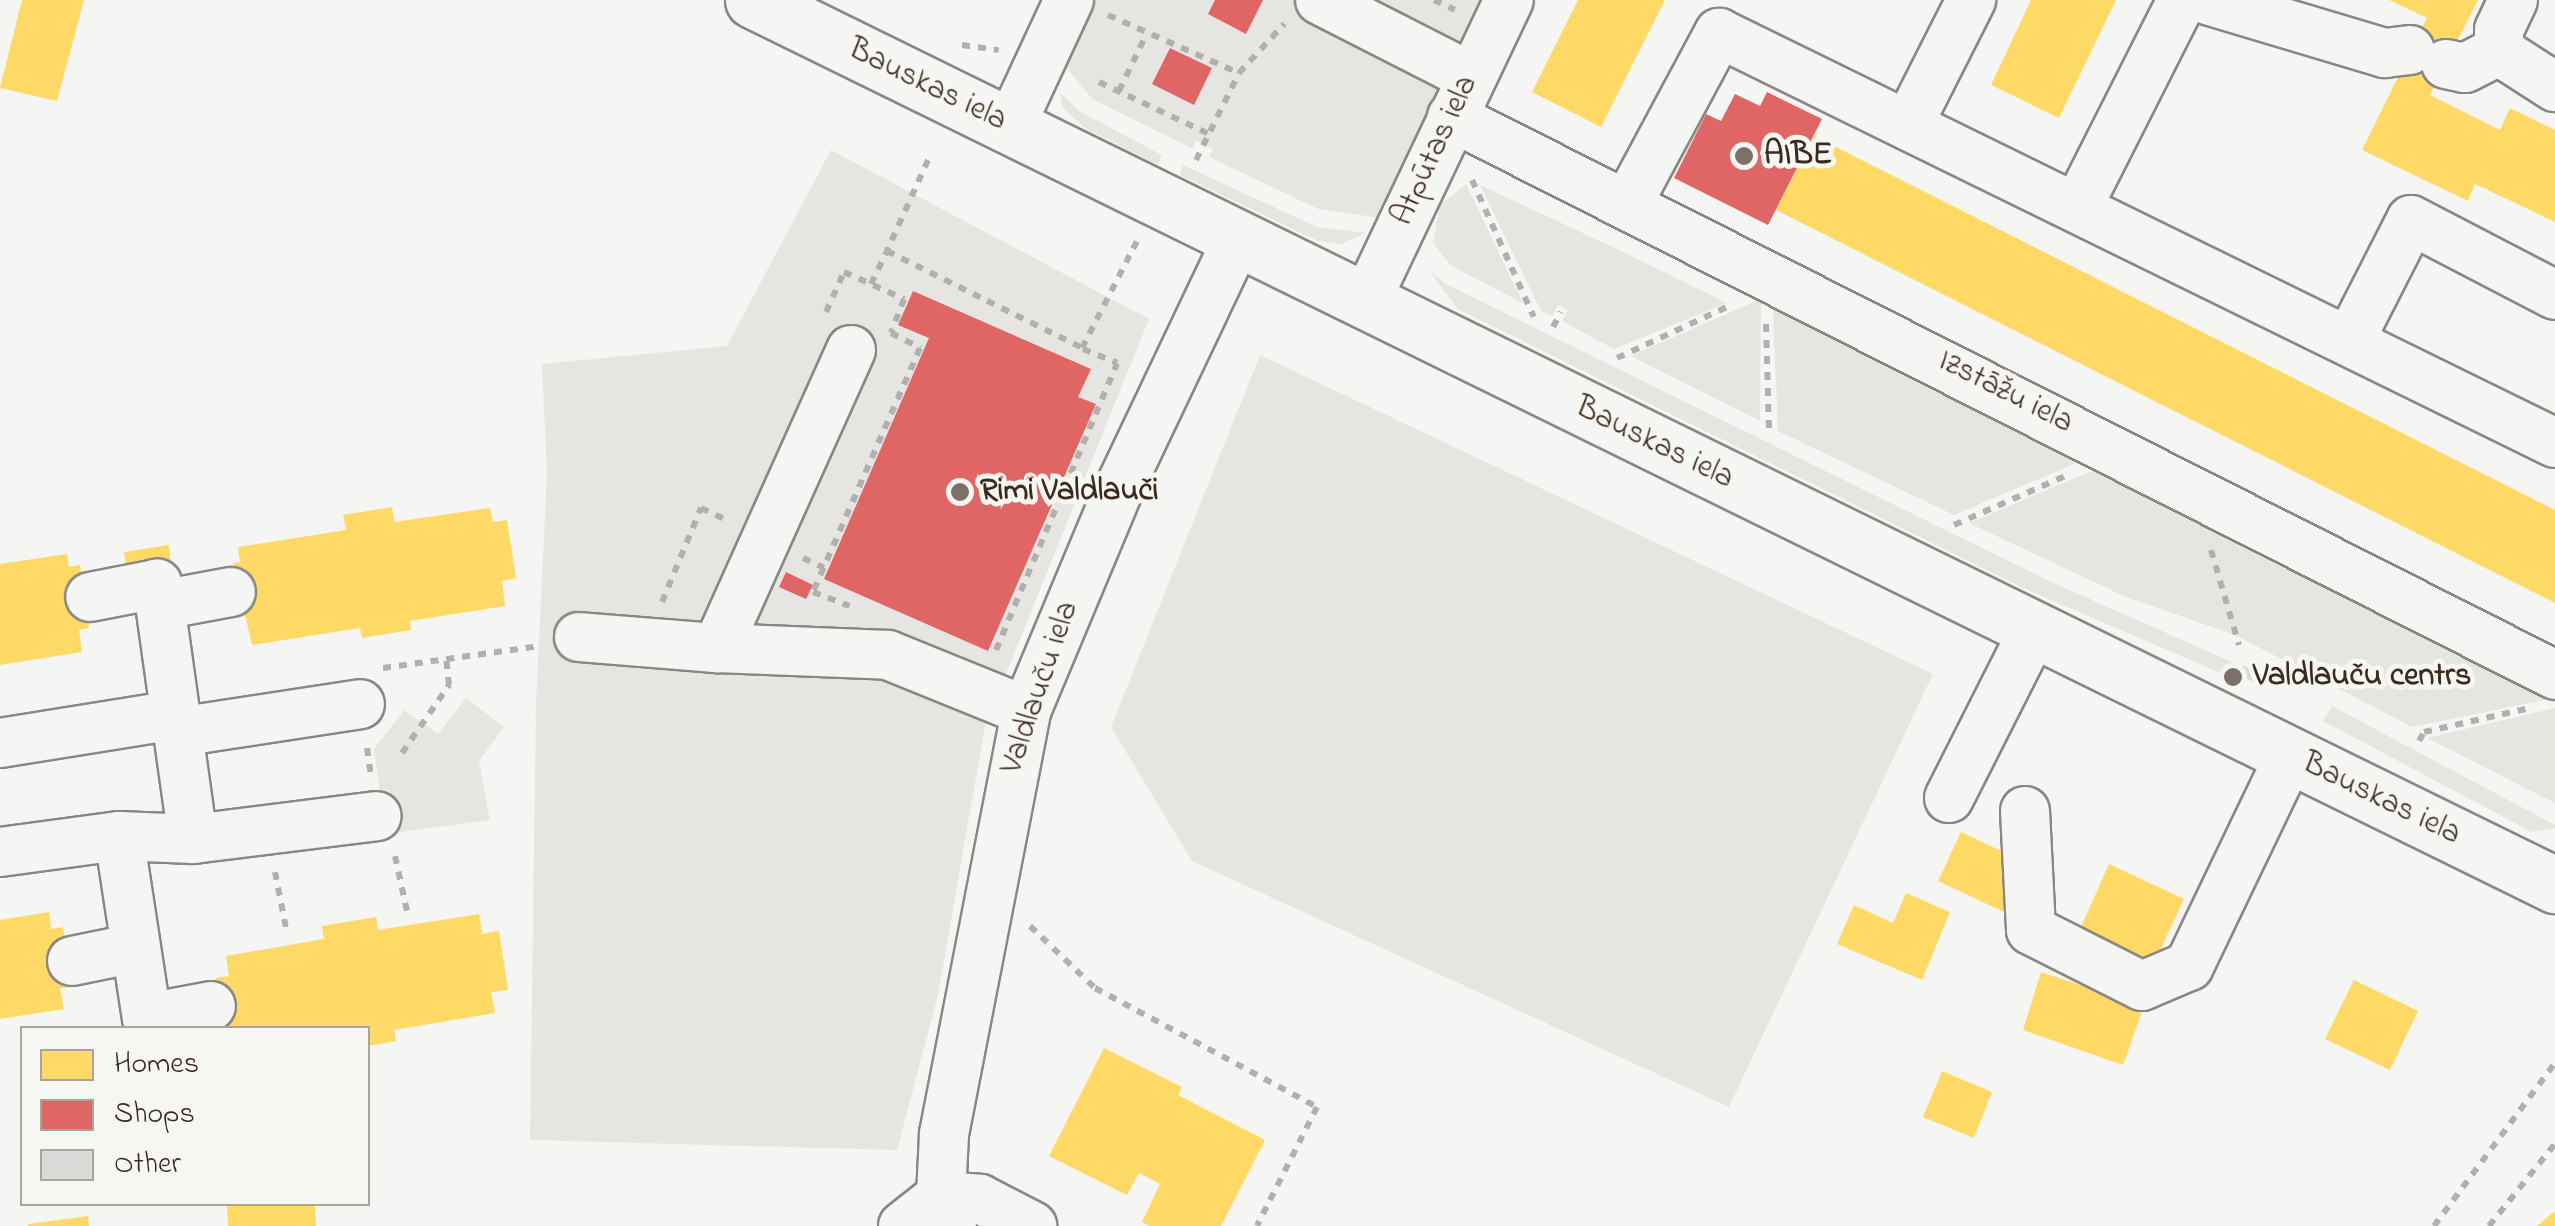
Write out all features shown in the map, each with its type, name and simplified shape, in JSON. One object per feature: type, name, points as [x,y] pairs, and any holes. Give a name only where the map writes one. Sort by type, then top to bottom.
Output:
[{"type":"main road","name":"Bauskas iela","points":[[754,0],[2555,885]]},
{"type":"street","points":[[1010,127],[1068,0]]},
{"type":"street","name":"Atpūtas iela","points":[[1364,303],[1509,0]]},
{"type":"street","points":[[1909,123],[1971,0]]},
{"type":"street","points":[[2079,204],[2182,0]]},
{"type":"street","points":[[2206,0],[2384,53],[2428,57],[2465,68],[2499,52]]},
{"type":"street","points":[[2499,52],[2499,30],[2513,0]]},
{"type":"street","name":"Izstāžu iela","points":[[1306,5],[1769,283],[2207,497],[2546,691]]},
{"type":"street","points":[[1630,202],[1728,17],[1909,123],[2350,338],[2555,443]]},
{"type":"street","points":[[2499,52],[2555,87]]},
{"type":"street","points":[[2350,338],[2411,220],[2555,295]]},
{"type":"street","name":"Valdlauču iela","points":[[947,1211],[944,1134],[1026,711],[1117,493],[1238,238]]},
{"type":"street","points":[[717,648],[835,338]]},
{"type":"street","points":[[90,598],[157,584],[193,839]]},
{"type":"street","points":[[160,605],[231,592]]},
{"type":"street","points":[[1950,798],[2034,630]]},
{"type":"street","points":[[559,642],[888,655],[1026,711]]},
{"type":"street","points":[[0,743],[360,704]]},
{"type":"street","points":[[2025,811],[2032,930],[2142,986],[2189,966],[2290,755]]},
{"type":"street","points":[[0,852],[118,836],[193,839],[380,835]]},
{"type":"street","points":[[118,836],[147,1018],[211,1006]]},
{"type":"street","points":[[72,960],[136,948]]},
{"type":"street","points":[[903,1226],[980,1199],[1032,1226]]},
{"type":"path","points":[[1196,160],[1239,73],[1306,5]]},
{"type":"path","points":[[1119,91],[1147,33],[1239,73]]},
{"type":"path","points":[[942,38],[1022,52],[1040,64]]},
{"type":"path","points":[[1099,82],[1209,134]]},
{"type":"path","points":[[872,284],[928,160]]},
{"type":"path","points":[[1471,180],[1534,317]]},
{"type":"path","points":[[1082,348],[1158,198]]},
{"type":"path","points":[[886,251],[1130,368]]},
{"type":"path","points":[[835,338],[844,272],[904,299],[891,333],[920,348],[814,592],[863,612]]},
{"type":"path","points":[[1616,358],[1769,283],[1769,433]]},
{"type":"path","points":[[1554,326],[1561,312]]},
{"type":"path","points":[[1006,658],[992,660],[1118,364]]},
{"type":"path","points":[[1954,525],[2099,463],[2113,449]]},
{"type":"path","points":[[2207,497],[2200,512],[2239,645]]},
{"type":"path","points":[[642,604],[662,604],[701,508],[731,522],[739,504]]},
{"type":"path","points":[[402,753],[449,685],[446,658]]},
{"type":"path","points":[[2419,741],[2424,732],[2546,691]]},
{"type":"path","points":[[380,835],[394,851],[407,910]]},
{"type":"path","points":[[275,871],[287,934]]},
{"type":"path","points":[[1022,918],[1095,988],[1317,1107],[1256,1226]]},
{"type":"path","points":[[2434,1226],[2555,1063]]},
{"type":"path","points":[[2489,1226],[2555,1144]]},
{"type":"shaded area","points":[[1086,0],[1527,0],[1418,230],[1317,197],[1097,95],[1061,57]]},
{"type":"shaded area","points":[[1100,0],[1198,0],[1209,6],[1203,18],[1247,40],[1267,0],[1281,7],[1270,28],[1235,60]]},
{"type":"shaded area","points":[[1080,16],[1122,33],[1090,88],[1196,138],[1193,149],[1092,99],[1061,61]]},
{"type":"shaded area","points":[[1301,17],[1314,23],[1258,131],[1289,147],[1281,160],[1324,181],[1332,168],[1360,183],[1415,75],[1428,83],[1433,105],[1381,218],[1318,209],[1209,157],[1251,72]]},
{"type":"shaded area","points":[[1059,92],[1081,112],[1162,155],[1158,165],[1085,128],[1063,108]]},
{"type":"shaded area","points":[[831,150],[1149,319],[985,726],[536,705],[547,471],[542,364],[727,346]]},
{"type":"shaded area","points":[[1183,165],[1317,227],[1366,233],[1341,244],[1318,241],[1180,175]]},
{"type":"shaded area","points":[[1466,184],[1523,303],[1451,266],[1433,243],[1440,205]]},
{"type":"shaded area","points":[[1480,185],[1727,303],[1614,349],[1562,321],[1568,310],[1558,305],[1552,316],[1541,311]]},
{"type":"shaded area","points":[[1427,268],[1446,284],[2049,581],[2232,662],[2225,675],[2021,587],[1458,309]]},
{"type":"shaded area","points":[[1772,293],[2093,456],[1954,515],[1778,431]]},
{"type":"shaded area","points":[[1761,299],[1760,421],[1630,356]]},
{"type":"shaded area","points":[[1260,355],[1933,674],[1729,1107],[1192,861],[1111,727]]},
{"type":"shaded area","points":[[2106,465],[2554,698],[2412,727],[2235,635],[2126,597],[1969,523]]},
{"type":"shaded area","points":[[466,698],[504,727],[479,761],[490,820],[386,834],[374,749],[404,710],[438,734]]},
{"type":"shaded area","points":[[536,705],[985,726],[938,995],[897,1150],[530,1140]]},
{"type":"shaded area","points":[[2332,706],[2555,828],[2532,832],[2323,721]]},
{"type":"shaded area","points":[[2555,708],[2555,803],[2427,738]]},
{"type":"building: Homes","points":[[22,0],[84,0],[57,101],[0,88]]},
{"type":"building: Homes","points":[[1578,0],[1665,0],[1601,127],[1532,92]]},
{"type":"building: Homes","points":[[2031,0],[2116,0],[2059,118],[1991,85]]},
{"type":"building: Homes","points":[[2389,0],[2478,0],[2430,95],[2500,130],[2510,108],[2555,130],[2555,222],[2475,184],[2468,201],[2362,150],[2427,18]]},
{"type":"building: Homes","points":[[1814,136],[2555,510],[2555,603],[1776,210]]},
{"type":"building: Homes","points":[[392,507],[394,522],[490,508],[493,522],[507,520],[516,578],[502,581],[505,606],[410,621],[411,630],[362,638],[360,628],[252,645],[233,563],[240,562],[238,547],[346,530],[343,515]]},
{"type":"building: Homes","points":[[169,545],[171,566],[127,573],[124,552]]},
{"type":"building: Homes","points":[[67,554],[69,567],[80,565],[89,628],[79,630],[82,652],[0,665],[0,564]]},
{"type":"building: Homes","points":[[1961,832],[2027,863],[2004,912],[1938,881]]},
{"type":"building: Homes","points":[[2109,864],[2184,899],[2151,970],[2077,936]]},
{"type":"building: Homes","points":[[1906,893],[1950,912],[1922,980],[1837,944],[1854,905],[1893,923]]},
{"type":"building: Homes","points":[[49,912],[51,929],[63,927],[72,987],[60,988],[64,1009],[0,1019],[0,920]]},
{"type":"building: Homes","points":[[479,914],[482,934],[499,931],[508,990],[491,992],[495,1013],[394,1030],[396,1041],[370,1046],[370,1026],[224,1026],[216,978],[229,976],[226,956],[324,939],[322,926],[376,917],[378,930]]},
{"type":"building: Homes","points":[[2041,972],[2144,1006],[2123,1065],[2023,1030]]},
{"type":"building: Homes","points":[[2354,980],[2418,1011],[2390,1070],[2325,1039]]},
{"type":"building: Homes","points":[[1104,1048],[1182,1087],[1178,1095],[1265,1140],[1221,1226],[1149,1226],[1142,1222],[1160,1184],[1139,1173],[1127,1195],[1049,1156]]},
{"type":"building: Homes","points":[[1942,1071],[1992,1092],[1974,1138],[1923,1117]]},
{"type":"building: Homes","points":[[227,1206],[315,1206],[316,1226],[228,1226]]},
{"type":"building: Homes","points":[[2555,1211],[2555,1226],[2537,1226]]},
{"type":"building: Homes","points":[[88,1216],[89,1226],[28,1226],[28,1224]]},
{"type":"building: Shops","points":[[1215,0],[1263,0],[1246,34],[1208,14]]},
{"type":"building: Shops","points":[[1170,48],[1212,68],[1194,105],[1152,84]]},
{"type":"building: Shops","points":[[1767,92],[1822,119],[1768,225],[1674,178],[1706,114],[1721,121],[1735,94],[1760,106]]},
{"type":"building: Shops","name":"Rimi Valdlauči","points":[[913,291],[1091,369],[1078,397],[1096,404],[988,651],[824,579],[929,338],[898,325]]},
{"type":"building: Shops","points":[[786,572],[813,585],[806,599],[779,587]]},
{"type":"building: Other","points":[[2243,665],[2266,677],[2262,687],[2239,675]]},
{"type":"place","name":"AIBE","points":[[1744,156]]},
{"type":"place","name":"Rimi Valdlauči","points":[[960,492]]},
{"type":"place","name":"Valdlauču centrs","points":[[2233,677]]}]
